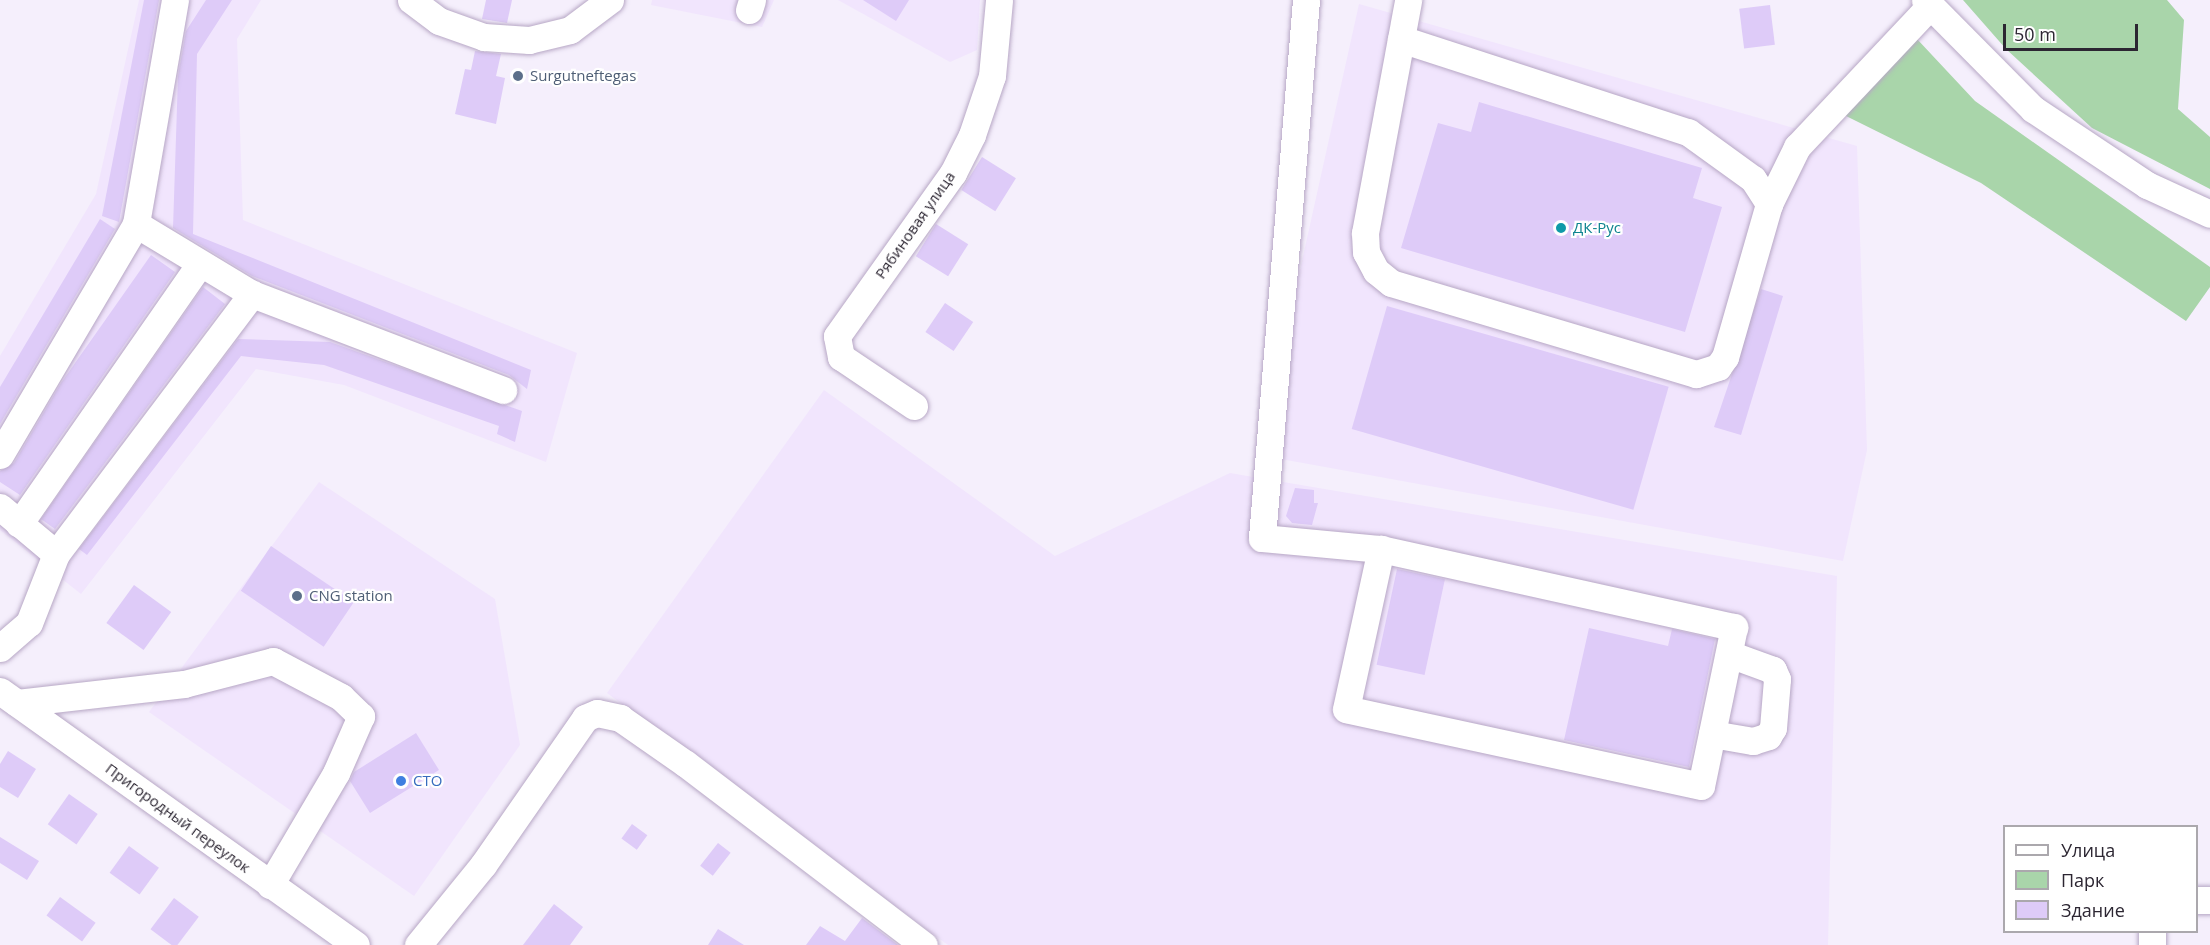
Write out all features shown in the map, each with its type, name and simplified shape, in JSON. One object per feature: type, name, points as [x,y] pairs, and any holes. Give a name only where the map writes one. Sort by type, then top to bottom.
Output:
[{"type":"street","points":[[0,455],[136,224],[175,0]]},
{"type":"street","points":[[170,33],[194,0]]},
{"type":"street","points":[[411,0],[439,21],[484,37],[528,40],[570,30],[610,0]]},
{"type":"street","name":"Рябиновая улица","points":[[914,406],[841,357],[837,336],[953,173],[972,135],[992,76],[999,0]]},
{"type":"street","points":[[1306,0],[1262,538],[1381,549],[1734,627],[1701,786],[1347,709],[1381,549]]},
{"type":"street","points":[[1408,0],[1365,233],[1366,252],[1376,272],[1391,283],[1696,374],[1709,373],[1725,357],[1769,204],[1797,147],[1928,3],[2033,109],[2070,136],[2147,185],[2210,214]]},
{"type":"street","points":[[1401,39],[1688,132],[1731,159],[1753,179],[1769,204]]},
{"type":"street","points":[[136,224],[200,265],[252,294],[503,390]]},
{"type":"street","points":[[56,554],[10,516],[200,265]]},
{"type":"street","points":[[0,648],[29,623],[56,554],[252,294]]},
{"type":"street","points":[[1712,734],[1753,741],[1768,736],[1773,728],[1777,679],[1773,670],[1729,654]]},
{"type":"street","points":[[9,697],[184,684],[273,662],[341,697],[361,716],[336,773],[270,885]]},
{"type":"street","name":"Пригородный переулок","points":[[9,697],[356,945]]},
{"type":"street","points":[[418,945],[483,865],[585,718],[597,713],[620,718],[677,758],[924,945]]},
{"type":"shaded area","points":[[139,0],[261,0],[237,39],[243,220],[577,353],[546,462],[344,385],[256,369],[81,594],[0,530],[0,356],[96,194]]},
{"type":"shaded area","points":[[652,0],[774,0],[762,27],[651,5]]},
{"type":"shaded area","points":[[838,0],[980,0],[977,50],[950,62]]},
{"type":"shaded area","points":[[1359,4],[1857,146],[1867,450],[1843,561],[1259,455]]},
{"type":"shaded area","points":[[824,390],[1055,556],[1230,473],[1837,576],[1828,945],[948,945],[607,693]]},
{"type":"shaded area","points":[[319,482],[495,599],[520,745],[414,896],[149,712]]},
{"type":"green space","points":[[1963,0],[2167,0],[2184,20],[2178,109],[2210,137],[2210,189],[2092,128],[2006,49]]},
{"type":"green space","points":[[1917,39],[1975,101],[2210,267],[2210,287],[2186,321],[1981,183],[1842,114]]},
{"type":"building","points":[[144,0],[159,0],[119,222],[102,216]]},
{"type":"building","points":[[206,0],[232,0],[197,54],[193,234],[531,370],[527,389],[509,375],[252,276],[173,228],[178,76],[186,31]]},
{"type":"building","points":[[486,0],[512,0],[507,23],[482,19]]},
{"type":"building","points":[[863,0],[909,0],[896,21]]},
{"type":"building","points":[[1770,5],[1775,45],[1744,48],[1739,9]]},
{"type":"building","points":[[475,51],[501,54],[496,76],[505,78],[496,124],[455,114],[465,69],[471,70]]},
{"type":"building","name":"ДК-Рус","points":[[1479,102],[1702,168],[1693,198],[1722,207],[1685,332],[1401,248],[1438,123],[1471,132]]},
{"type":"building","points":[[982,157],[1016,178],[995,211],[961,190]]},
{"type":"building","points":[[100,219],[115,229],[0,424],[0,387]]},
{"type":"building","points":[[936,224],[968,244],[948,276],[916,256]]},
{"type":"building","points":[[151,255],[175,272],[20,495],[0,482],[0,471],[14,463],[61,383]]},
{"type":"building","points":[[203,287],[225,304],[55,529],[41,519]]},
{"type":"building","points":[[1761,289],[1783,296],[1741,435],[1714,427]]},
{"type":"building","points":[[945,303],[973,322],[954,351],[925,332]]},
{"type":"building","points":[[1387,306],[1669,387],[1633,510],[1352,429]]},
{"type":"building","points":[[238,339],[330,342],[522,411],[515,442],[497,434],[499,426],[324,365],[241,356],[87,555],[79,549]]},
{"type":"building","points":[[1295,488],[1314,490],[1314,503],[1318,503],[1312,525],[1292,523],[1286,516]]},
{"type":"building","name":"CNG station","points":[[271,546],[354,602],[324,647],[241,591]]},
{"type":"building","points":[[1397,569],[1445,579],[1425,675],[1377,665]]},
{"type":"building","points":[[134,585],[171,612],[144,650],[106,623]]},
{"type":"building","points":[[1589,628],[1668,646],[1672,629],[1715,639],[1689,767],[1564,740]]},
{"type":"building","points":[[416,733],[439,770],[370,813],[350,781],[354,772]]},
{"type":"building","points":[[8,751],[36,769],[18,798],[0,787],[0,764]]},
{"type":"building","points":[[69,794],[98,814],[76,844],[48,824]]},
{"type":"building","points":[[632,824],[647,835],[637,850],[621,839]]},
{"type":"building","points":[[0,837],[39,861],[27,880],[0,863]]},
{"type":"building","points":[[718,843],[731,853],[713,876],[700,866]]},
{"type":"building","points":[[129,846],[159,868],[140,894],[110,873]]},
{"type":"building","points":[[60,897],[96,923],[82,941],[46,916]]},
{"type":"building","points":[[174,898],[199,917],[177,945],[172,945],[151,929]]},
{"type":"building","points":[[554,904],[583,927],[570,945],[523,945]]},
{"type":"building","points":[[862,918],[898,945],[806,945],[820,926],[845,941]]},
{"type":"building","points":[[718,929],[744,945],[708,945]]},
{"type":"place","name":"Surgutneftegas","points":[[518,76]]},
{"type":"place","name":"ДК-Рус","points":[[1561,228]]},
{"type":"place","name":"CNG station","points":[[297,596]]},
{"type":"place","name":"СТО","points":[[401,781]]}]
